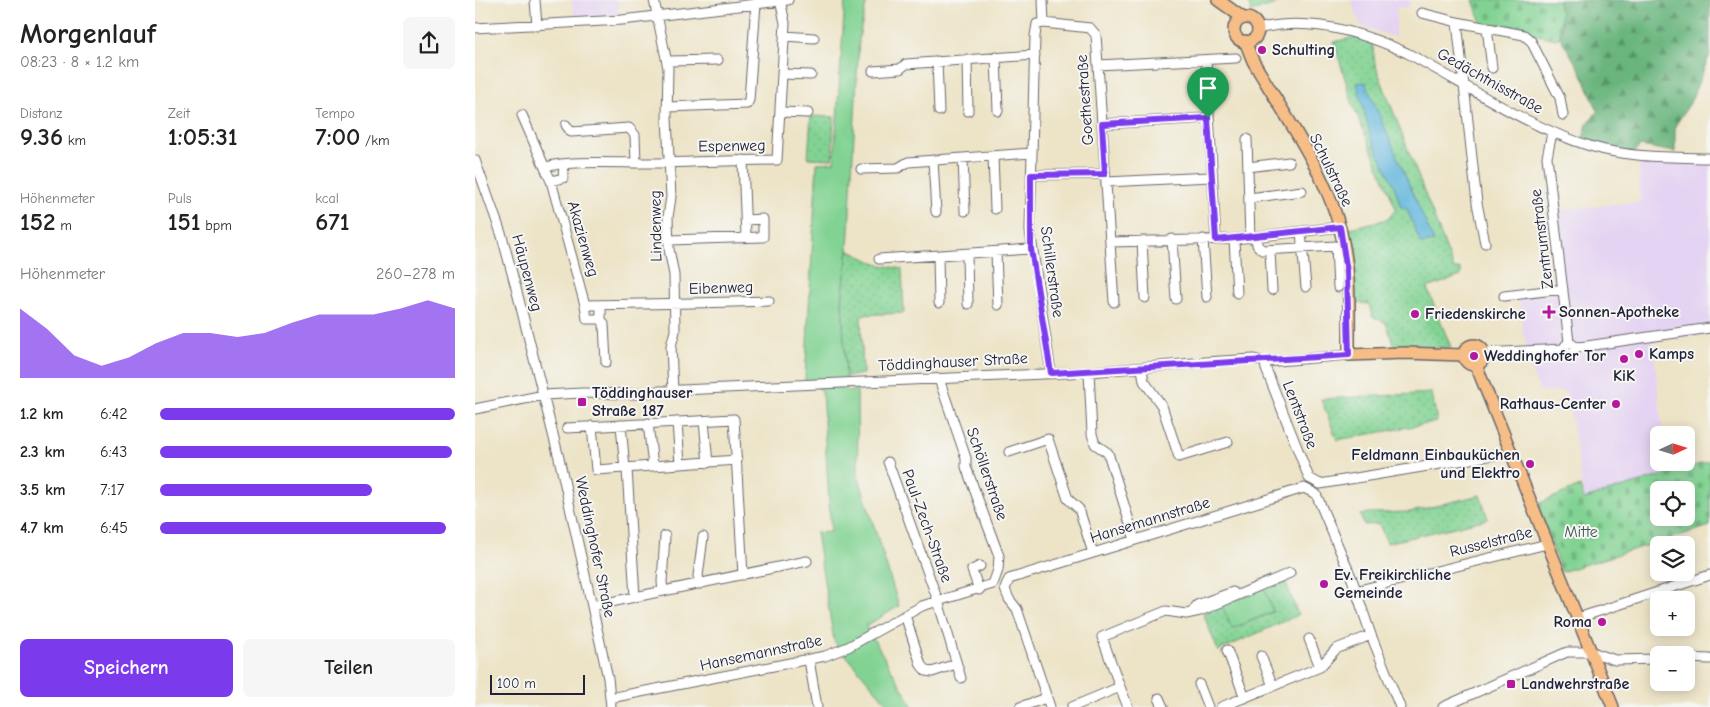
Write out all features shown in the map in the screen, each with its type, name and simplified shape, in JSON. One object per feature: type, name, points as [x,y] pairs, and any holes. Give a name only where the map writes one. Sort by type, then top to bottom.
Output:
[{"type":"main road","points":[[1218,0],[1239,21]]},
{"type":"main road","points":[[1251,19],[1258,29],[1253,39],[1245,41],[1237,36],[1234,30],[1239,21],[1251,19]]},
{"type":"main road","name":"Schulstraße","points":[[1245,41],[1253,61],[1321,179],[1340,227],[1347,272],[1349,355]]},
{"type":"main road","points":[[1472,345],[1481,348],[1484,353],[1483,361],[1476,365],[1466,362],[1463,355],[1467,348],[1472,345]]},
{"type":"main road","name":"Töddinghauser Straße","points":[[1349,355],[1404,353],[1463,355]]},
{"type":"main road","points":[[1476,365],[1613,707]]},
{"type":"street","points":[[535,0],[537,26]]},
{"type":"street","name":"Lindenweg","points":[[654,0],[667,61],[671,197],[669,240],[675,331],[671,346],[673,390]]},
{"type":"street","name":"Espenweg","points":[[475,28],[623,20],[743,2],[756,3],[783,0],[785,22],[777,160],[669,162]]},
{"type":"street","points":[[1043,0],[1044,22]]},
{"type":"street","points":[[667,107],[747,104],[749,100],[756,3]]},
{"type":"street","points":[[1423,13],[1457,22],[1524,35],[1531,41],[1560,98],[1563,115]]},
{"type":"street","name":"Schillerstraße","points":[[1044,22],[1036,26],[1031,175],[1031,249],[1051,373]]},
{"type":"street","name":"Goethestraße","points":[[1044,22],[1094,30],[1114,302]]},
{"type":"street","points":[[1457,22],[1462,83],[1477,203],[1485,243]]},
{"type":"street","name":"Gedächtnisstraße","points":[[1258,29],[1297,23],[1358,36],[1399,49],[1552,133],[1589,146],[1634,155],[1710,158]]},
{"type":"street","points":[[1487,28],[1492,68]]},
{"type":"street","points":[[784,36],[815,38]]},
{"type":"street","points":[[873,71],[900,69],[906,64],[1035,55]]},
{"type":"street","points":[[996,57],[998,111]]},
{"type":"street","points":[[1098,65],[1236,58]]},
{"type":"street","points":[[667,61],[717,60]]},
{"type":"street","points":[[967,60],[968,111]]},
{"type":"street","points":[[1206,60],[1216,240]]},
{"type":"street","points":[[937,61],[939,112]]},
{"type":"street","points":[[782,74],[811,75]]},
{"type":"street","points":[[780,112],[808,113]]},
{"type":"street","name":"Akazienweg","points":[[522,115],[551,181],[585,305],[587,319],[601,319]]},
{"type":"street","points":[[1102,124],[1208,118]]},
{"type":"street","points":[[566,125],[571,132],[629,128],[635,135],[636,163]]},
{"type":"street","name":"Zentrumstraße","points":[[1552,133],[1547,157],[1570,346]]},
{"type":"street","points":[[1247,138],[1247,167],[1253,237],[1259,248],[1270,250],[1335,246],[1338,287]]},
{"type":"street","points":[[861,169],[898,168],[908,162],[1032,153]]},
{"type":"street","points":[[993,156],[995,209]]},
{"type":"street","points":[[963,158],[965,211]]},
{"type":"street","name":"Häupenweg","points":[[475,160],[502,236],[544,395]]},
{"type":"street","points":[[743,160],[746,238]]},
{"type":"street","points":[[933,160],[936,212]]},
{"type":"street","points":[[545,168],[564,164],[669,162]]},
{"type":"street","points":[[1247,167],[1289,162]]},
{"type":"street","points":[[551,181],[563,178],[564,164]]},
{"type":"street","points":[[1031,175],[1105,178],[1211,177]]},
{"type":"street","points":[[1249,198],[1302,191]]},
{"type":"street","points":[[669,240],[763,237],[763,219],[745,220]]},
{"type":"street","points":[[1110,242],[1234,239],[1340,227]]},
{"type":"street","points":[[1301,232],[1305,287]]},
{"type":"street","points":[[1203,239],[1207,297]]},
{"type":"street","points":[[1234,239],[1237,293]]},
{"type":"street","points":[[1142,240],[1145,298]]},
{"type":"street","points":[[1172,240],[1176,299]]},
{"type":"street","points":[[879,259],[1031,249]]},
{"type":"street","points":[[1270,250],[1272,290]]},
{"type":"street","points":[[996,252],[998,305]]},
{"type":"street","points":[[967,254],[968,304]]},
{"type":"street","points":[[937,256],[939,303]]},
{"type":"street","points":[[1504,296],[1563,289]]},
{"type":"street","name":"Eibenweg","points":[[674,304],[769,301]]},
{"type":"street","points":[[585,305],[674,304]]},
{"type":"street","points":[[601,305],[606,362]]},
{"type":"street","points":[[1624,341],[1643,334],[1710,322]]},
{"type":"street","points":[[1484,353],[1624,341],[1710,328]]},
{"type":"street","name":"Töddinghauser Straße","points":[[475,409],[544,395],[582,393],[636,394],[673,390],[939,380],[1019,373],[1089,372],[1244,360],[1265,362],[1349,355]]},
{"type":"street","name":"Lentstraße","points":[[1265,362],[1266,369],[1309,478],[1320,484],[1494,455]]},
{"type":"street","points":[[1142,369],[1144,381],[1162,406],[1179,457],[1228,442]]},
{"type":"street","points":[[1089,372],[1092,434],[1095,444],[1109,453],[1135,540]]},
{"type":"street","name":"Schöllerstraße","points":[[939,380],[966,458],[966,467],[999,556],[995,579]]},
{"type":"street","name":"Weddinghofer Straße","points":[[544,395],[592,606],[611,703]]},
{"type":"street","points":[[567,428],[734,419],[743,575]]},
{"type":"street","points":[[704,421],[708,463]]},
{"type":"street","points":[[677,422],[681,464]]},
{"type":"street","points":[[648,423],[653,466]]},
{"type":"street","points":[[621,425],[635,597]]},
{"type":"street","points":[[592,426],[596,470],[737,460]]},
{"type":"street","points":[[1009,452],[1048,439],[1068,499],[1079,509],[1093,553]]},
{"type":"street","name":"Paul-Zech-Straße","points":[[887,462],[938,601]]},
{"type":"street","name":"Hansemannstraße","points":[[1048,703],[1017,609],[1005,589],[1009,579],[1304,488],[1316,494],[1355,591]]},
{"type":"street","points":[[663,592],[665,536]]},
{"type":"street","points":[[700,584],[698,576],[703,537]]},
{"type":"street","name":"Russelstraße","points":[[1355,591],[1547,544]]},
{"type":"street","points":[[592,606],[807,562]]},
{"type":"street","points":[[979,566],[972,570],[979,590]]},
{"type":"street","points":[[1128,707],[1102,637],[1166,611],[1186,614],[1210,607],[1290,574]]},
{"type":"street","points":[[1578,618],[1710,574]]},
{"type":"street","name":"Hansemannstraße","points":[[611,703],[809,660],[848,647],[905,615],[938,601],[979,590],[993,584],[995,579]]},
{"type":"street","points":[[1355,591],[1400,707]]},
{"type":"street","points":[[938,601],[961,678]]},
{"type":"street","points":[[905,615],[921,666],[926,672],[932,672],[953,665]]},
{"type":"street","points":[[1221,707],[1320,667],[1336,649],[1371,635]]},
{"type":"street","points":[[1309,639],[1320,667]]},
{"type":"street","points":[[1227,650],[1245,698]]},
{"type":"street","points":[[1443,707],[1560,654],[1574,651],[1592,652],[1615,660],[1650,659]]},
{"type":"street","points":[[1261,656],[1273,686]]},
{"type":"street","points":[[1695,659],[1710,661]]},
{"type":"street","points":[[809,660],[817,707]]},
{"type":"street","points":[[1199,684],[1208,707]]},
{"type":"street","points":[[1072,707],[1120,687]]},
{"type":"street","points":[[1020,707],[1048,703]]},
{"type":"shaded area","points":[[571,0],[618,0],[619,15],[576,19]]},
{"type":"shaded area","points":[[1351,0],[1410,0],[1409,7],[1397,7],[1395,37],[1361,26]]},
{"type":"shaded area","points":[[1639,157],[1710,159],[1710,334],[1653,341],[1662,426],[1650,426],[1650,471],[1665,471],[1665,475],[1584,500],[1567,392],[1540,391],[1534,379],[1523,332],[1519,297],[1557,294],[1548,211],[1640,202]]},
{"type":"green space","points":[[845,0],[867,0],[859,38],[848,250],[842,303],[847,392],[857,390],[858,475],[899,606],[866,626],[913,707],[890,707],[834,641],[816,533],[831,532],[822,390],[805,380],[817,163],[834,162]]},
{"type":"green space","points":[[1248,0],[1288,0],[1251,12]]},
{"type":"green space","points":[[1473,0],[1558,0],[1561,14],[1560,37],[1556,39],[1481,23]]},
{"type":"green space","points":[[1558,0],[1710,0],[1710,54],[1690,103],[1675,126],[1675,152],[1640,146],[1634,153],[1582,142],[1587,124],[1598,111],[1581,72],[1560,37],[1562,24]]},
{"type":"green space","points":[[1355,37],[1372,41],[1375,64],[1454,269],[1461,269],[1461,276],[1427,288],[1451,347],[1395,349],[1386,323],[1372,316],[1369,304],[1353,303],[1345,229],[1388,219],[1396,209],[1353,105],[1334,42]]},
{"type":"green space","points":[[811,116],[834,117],[832,159],[808,158]]},
{"type":"green space","points":[[848,250],[877,264],[902,269],[904,313],[861,315],[863,374],[846,377],[842,303]]},
{"type":"green space","points":[[1432,393],[1437,422],[1337,440],[1321,399]]},
{"type":"green space","name":"Mitte","points":[[1710,461],[1710,526],[1678,536],[1650,536],[1650,545],[1561,572],[1538,504],[1580,486],[1584,499],[1677,471],[1695,471],[1695,466]]},
{"type":"green space","points":[[1480,495],[1488,519],[1387,543],[1379,524],[1364,525],[1360,515],[1368,513],[1410,512]]},
{"type":"green space","points":[[1285,580],[1298,615],[1218,651],[1203,613],[1222,606],[1232,629],[1273,612],[1264,588]]},
{"type":"green space","points":[[1264,588],[1274,611],[1231,629],[1222,606]]},
{"type":"water","points":[[1365,82],[1434,242],[1421,244],[1407,209],[1401,207],[1394,185],[1371,138],[1357,83]]},
{"type":"place","name":"Schulting","points":[[1262,50]]},
{"type":"place","name":"Sonnen-Apotheke","points":[[1549,312]]},
{"type":"place","name":"Friedenskirche","points":[[1415,314]]},
{"type":"place","name":"Kamps","points":[[1639,354]]},
{"type":"place","name":"Weddinghofer Tor","points":[[1474,356]]},
{"type":"place","name":"KiK","points":[[1624,359]]},
{"type":"place","name":"Töddinghauser Straße 187","points":[[582,402]]},
{"type":"place","name":"Rathaus-Center","points":[[1616,404]]},
{"type":"place","name":"Feldmann Einbauküchen und Elektro","points":[[1530,464]]},
{"type":"place","name":"Ev. Freikirchliche Gemeinde","points":[[1324,584]]},
{"type":"place","name":"Roma","points":[[1602,622]]},
{"type":"place","name":"Landwehrstraße","points":[[1511,684]]},
{"type":"route","points":[[1208,118],[1216,240],[1250,238],[1340,227],[1347,272],[1349,355],[1265,362],[1254,360],[1205,362],[1151,368],[1051,373],[1031,249],[1031,175],[1105,174],[1102,124],[1208,118]]}]
